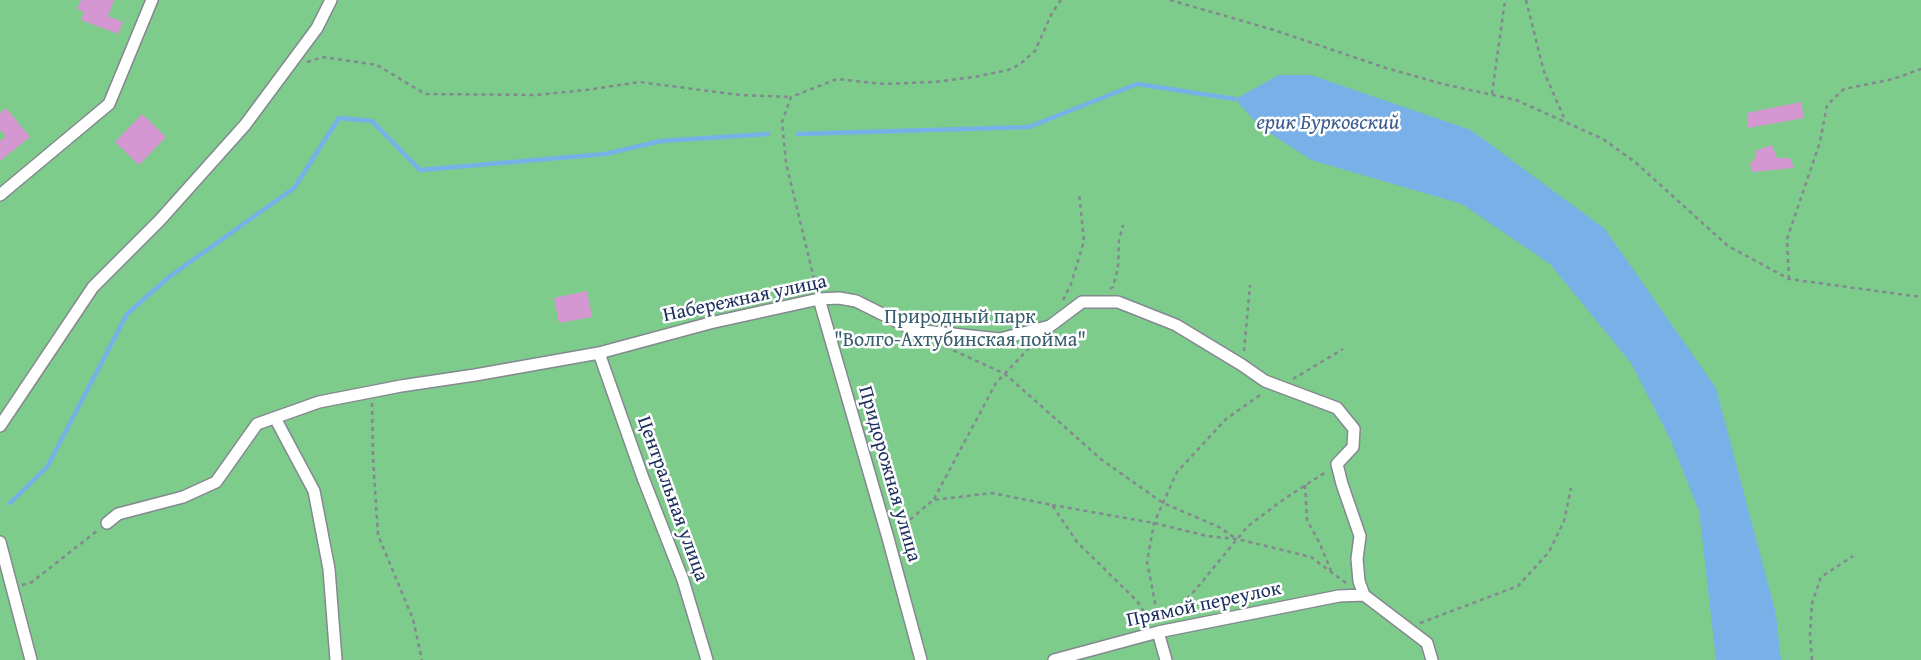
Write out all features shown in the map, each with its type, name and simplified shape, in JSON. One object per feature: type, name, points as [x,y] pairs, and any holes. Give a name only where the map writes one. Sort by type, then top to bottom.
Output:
[{"type":"street","points":[[0,195],[109,104],[152,0]]},
{"type":"street","points":[[0,426],[93,286],[160,220],[245,125],[317,28],[331,0]]},
{"type":"street","name":"Набережная улица","points":[[107,523],[118,514],[183,498],[216,482],[257,424],[319,402],[599,353],[710,323],[819,299],[839,298],[856,301],[914,330],[1000,339],[1050,326],[1082,302],[1118,302],[1176,325],[1265,381],[1337,408],[1354,428],[1353,447],[1337,464]]},
{"type":"street","name":"Придорожная улица","points":[[819,299],[921,660]]},
{"type":"street","name":"Центральная улица","points":[[599,353],[643,478],[683,580],[707,660]]},
{"type":"street","points":[[275,418],[314,490],[329,569],[336,660]]},
{"type":"street","points":[[1337,464],[1360,536],[1357,559],[1359,581],[1364,595],[1427,643],[1432,660]]},
{"type":"street","points":[[0,542],[31,660]]},
{"type":"street","name":"Прямой переулок","points":[[1054,660],[1158,632],[1339,596],[1364,595]]},
{"type":"street","points":[[1158,632],[1166,660]]},
{"type":"path","points":[[287,70],[323,56],[377,65],[425,94],[536,96],[640,82],[732,94],[791,97],[837,79],[884,84],[934,82],[1008,70],[1019,65],[1035,52],[1052,13],[1061,0]]},
{"type":"path","points":[[1170,0],[1274,30],[1386,68],[1443,84],[1516,100],[1603,139],[1635,162],[1728,246],[1789,279],[1921,297]]},
{"type":"path","points":[[1492,94],[1505,0]]},
{"type":"path","points":[[1526,0],[1544,72],[1566,121]]},
{"type":"path","points":[[1789,279],[1787,239],[1820,142],[1827,105],[1844,89],[1893,79],[1921,69]]},
{"type":"path","points":[[791,97],[782,122],[786,163],[819,299]]},
{"type":"path","points":[[1062,301],[1071,284],[1084,241],[1079,192]]},
{"type":"path","points":[[1092,302],[1113,286],[1118,268],[1119,240],[1123,224]]},
{"type":"path","points":[[1242,365],[1250,285]]},
{"type":"path","points":[[888,538],[933,500],[996,383],[1050,326]]},
{"type":"path","points":[[946,346],[1004,374],[1102,460],[1163,503],[1219,527],[1237,539]]},
{"type":"path","points":[[1158,632],[1155,602],[1147,562],[1154,523],[1177,472],[1226,419],[1261,394],[1282,386],[1343,349]]},
{"type":"path","points":[[372,392],[373,458],[378,535],[413,619],[422,660]]},
{"type":"path","points":[[1158,632],[1248,526],[1337,464]]},
{"type":"path","points":[[1305,486],[1307,520],[1320,544],[1332,574]]},
{"type":"path","points":[[1415,624],[1518,586],[1549,552],[1564,521],[1571,488]]},
{"type":"path","points":[[933,500],[992,493],[1154,523],[1207,536],[1237,539],[1311,557],[1332,574],[1364,595]]},
{"type":"path","points":[[1052,505],[1077,542],[1137,601],[1158,632]]},
{"type":"path","points":[[11,587],[32,582],[107,523]]},
{"type":"path","points":[[1812,660],[1810,635],[1812,602],[1821,577],[1853,556]]},
{"type":"green space","name":"Природный парк \"Волго-Ахтубинская пойма\"","points":[[0,0],[1921,0],[1921,660],[0,660]]},
{"type":"water","name":"ерик Бурковский","points":[[1279,75],[1311,75],[1471,130],[1605,229],[1716,388],[1776,614],[1781,660],[1716,660],[1699,511],[1671,441],[1631,363],[1550,264],[1462,204],[1311,160],[1259,126],[1235,99]]},
{"type":"building","points":[[81,0],[114,0],[108,16],[123,22],[118,34],[81,20],[84,12],[77,9]]},
{"type":"building","points":[[1801,102],[1804,118],[1748,128],[1747,113]]},
{"type":"building","points":[[6,108],[30,137],[0,161],[0,141],[6,136],[0,130],[0,113]]},
{"type":"building","points":[[142,114],[166,137],[139,165],[115,142]]},
{"type":"building","points":[[1772,145],[1777,158],[1790,158],[1794,168],[1752,172],[1750,164],[1755,158],[1755,151]]},
{"type":"building","points":[[587,291],[592,317],[559,323],[554,298]]},
{"type":"waterway","points":[[798,134],[1029,127],[1137,84],[1235,99]]},
{"type":"waterway","points":[[10,503],[47,467],[127,314],[169,277],[294,188],[339,118],[372,121],[420,170],[605,154],[661,141],[768,134]]}]
